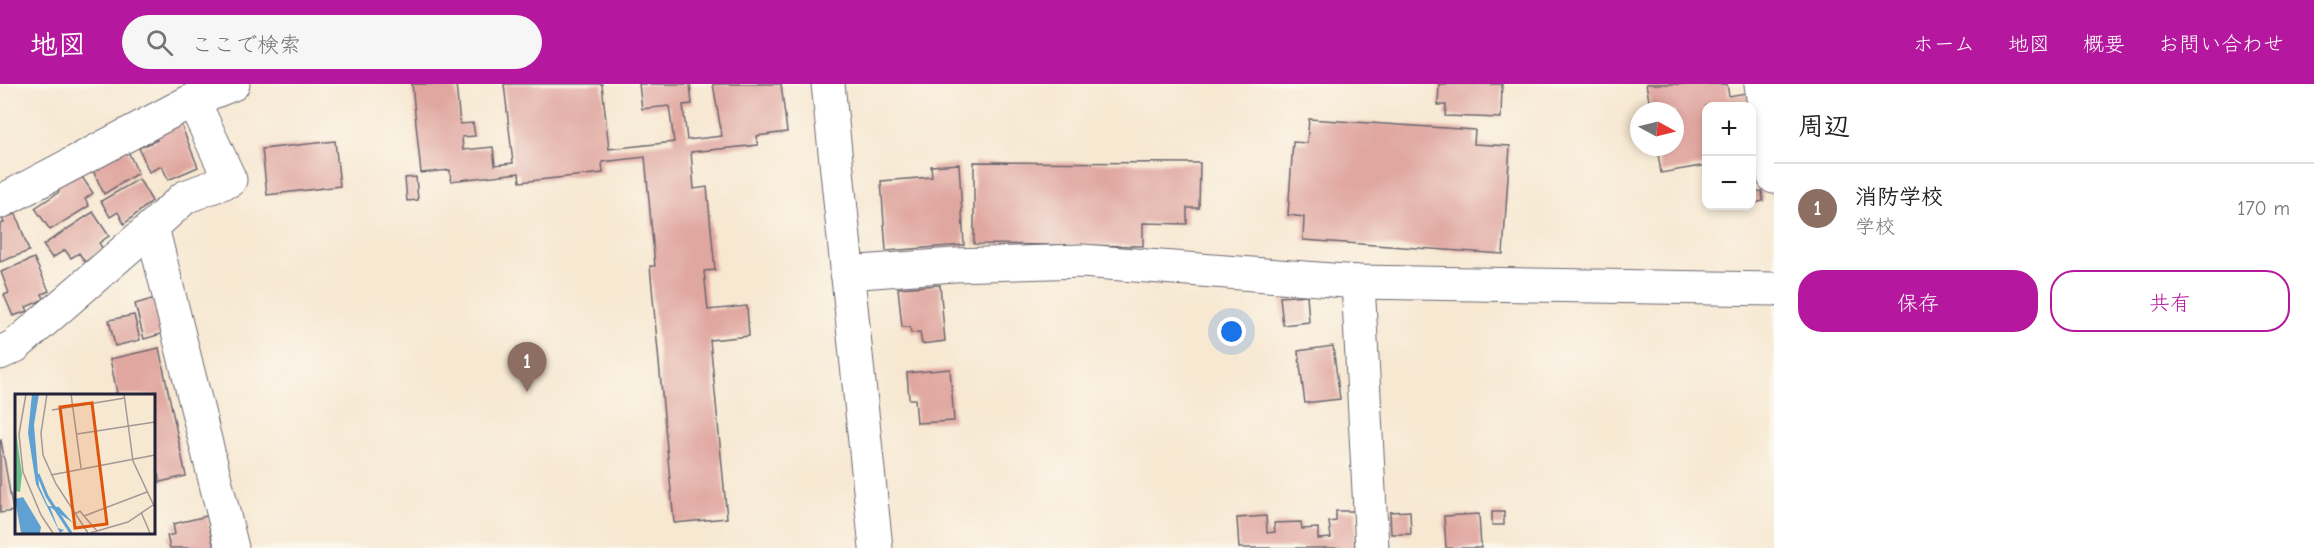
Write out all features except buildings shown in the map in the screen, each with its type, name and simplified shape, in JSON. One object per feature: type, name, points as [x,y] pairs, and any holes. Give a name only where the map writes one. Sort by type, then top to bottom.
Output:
[{"type":"street","points":[[0,201],[193,100],[233,84]]},
{"type":"street","points":[[828,84],[876,548]]},
{"type":"street","points":[[1761,84],[1774,177]]},
{"type":"street","points":[[0,353],[15,346],[186,197],[230,180],[193,100]]},
{"type":"street","points":[[152,227],[232,548]]},
{"type":"street","points":[[847,273],[954,265],[1082,261],[1358,282],[1774,289]]},
{"type":"street","points":[[1358,282],[1372,548]]},
{"type":"place","name":"消防学校","points":[[527,392]]}]
